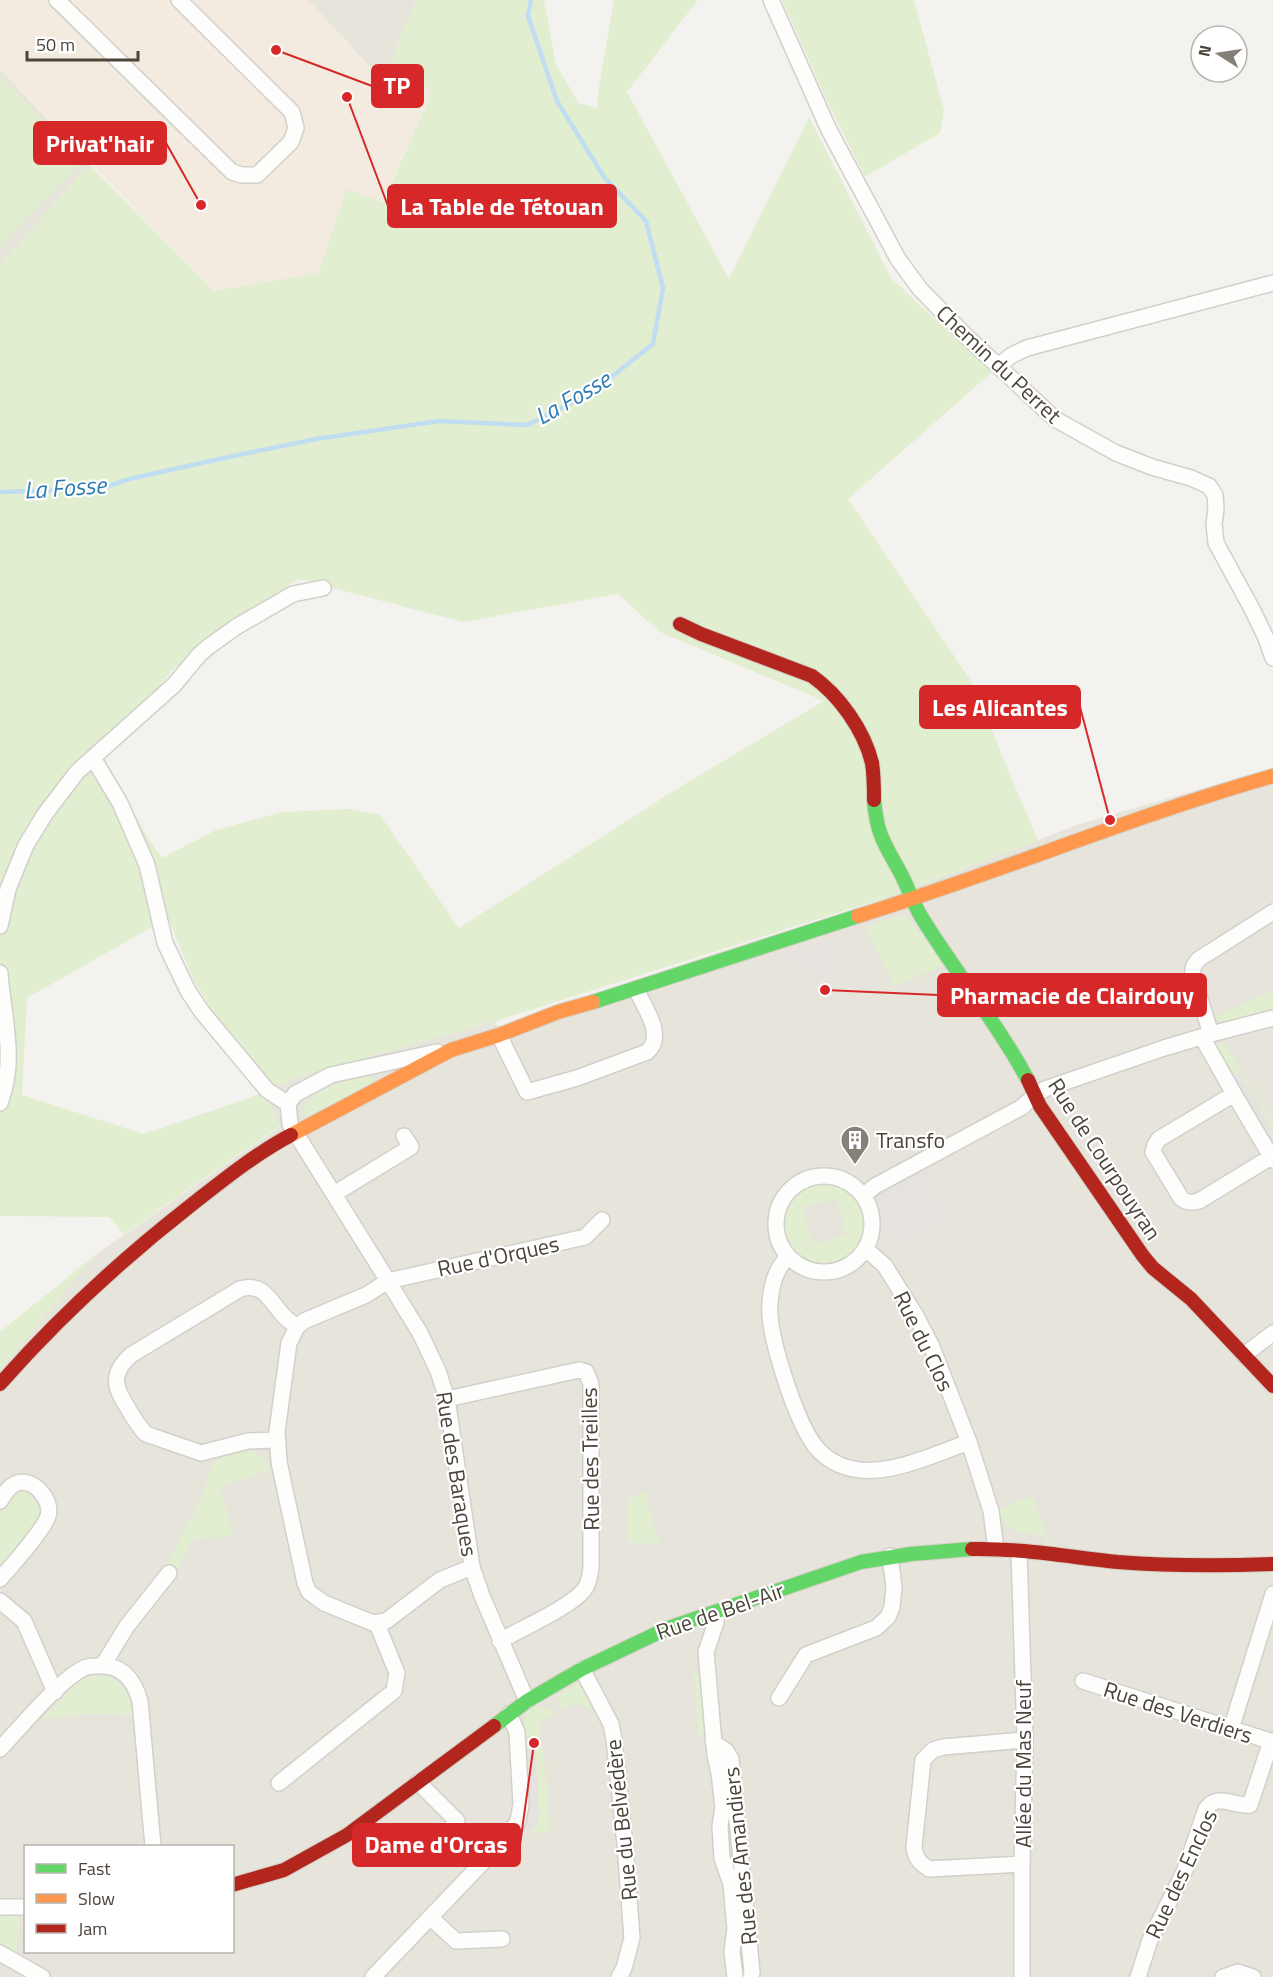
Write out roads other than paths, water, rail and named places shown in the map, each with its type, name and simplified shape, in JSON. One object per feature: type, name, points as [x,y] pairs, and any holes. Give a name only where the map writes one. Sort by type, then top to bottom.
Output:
[{"type":"street","points":[[57,0],[232,172],[256,175],[291,142],[296,128],[292,112],[178,0]]},
{"type":"street","name":"Chemin du Perret","points":[[771,0],[828,130],[898,259],[920,289],[1054,419],[1071,430],[1137,462],[1191,478],[1209,486],[1215,495],[1216,543],[1252,609],[1273,658]]},
{"type":"street","points":[[998,366],[1012,355],[1027,348],[1273,283]]},
{"type":"street","points":[[0,926],[8,889],[26,845],[45,814],[77,772],[174,685],[208,647],[236,627],[293,594],[323,588]]},
{"type":"street","name":"Rue de Courpouyran","points":[[680,624],[812,676],[831,690],[850,717],[871,758],[876,822],[880,836],[923,918],[996,1024],[1019,1062],[1040,1106],[1143,1256],[1153,1268],[1191,1299],[1273,1386]]},
{"type":"street","points":[[93,758],[120,803],[147,865],[165,943],[188,991],[202,1012],[267,1090],[288,1104],[295,1094],[331,1075],[451,1050],[500,1035],[558,1012],[913,899],[1199,797],[1273,776]]},
{"type":"street","points":[[1234,1094],[1159,1139],[1155,1145],[1153,1152],[1184,1200],[1194,1203],[1199,1201],[1272,1158],[1234,1094],[1207,1035],[1193,977],[1195,963],[1199,959],[1273,912]]},
{"type":"street","points":[[0,974],[10,1047],[7,1079],[0,1102]]},
{"type":"street","points":[[500,1035],[527,1092],[587,1075],[652,1048],[656,1036],[636,989]]},
{"type":"street","points":[[864,1196],[875,1186],[1022,1107],[1035,1095],[1053,1087],[1207,1035],[1273,1018]]},
{"type":"street","points":[[0,1384],[69,1310],[140,1245],[233,1172],[295,1132],[451,1050]]},
{"type":"street","name":"Rue des Baraques","points":[[288,1104],[290,1124],[388,1281],[438,1371],[447,1399],[472,1567],[500,1641],[527,1701]]},
{"type":"street","points":[[334,1194],[411,1147]]},
{"type":"street","points":[[826,1176],[841,1179],[853,1186],[864,1196],[870,1209],[871,1235],[866,1249],[851,1264],[827,1273],[813,1272],[799,1266],[781,1248],[777,1237],[775,1224],[782,1198],[800,1182],[812,1177],[826,1176]]},
{"type":"street","name":"Rue d'Orques","points":[[297,1327],[304,1321],[366,1295],[388,1281],[585,1237],[602,1220]]},
{"type":"street","name":"Rue du Clos","points":[[866,1249],[885,1266],[932,1347],[969,1442],[992,1511],[996,1549]]},
{"type":"street","points":[[788,1257],[777,1270],[774,1280],[770,1302],[772,1332],[783,1373],[800,1419],[815,1447],[841,1466],[856,1470],[872,1470],[904,1465],[969,1442]]},
{"type":"street","points":[[277,1440],[248,1441],[201,1453],[146,1434],[140,1429],[118,1392],[116,1383],[118,1371],[131,1354],[240,1289],[247,1287],[260,1289],[297,1327],[289,1343],[277,1440],[279,1462],[302,1572],[309,1592],[324,1603],[377,1624],[386,1621],[440,1580],[472,1567]]},
{"type":"street","points":[[1244,1355],[1273,1333]]},
{"type":"street","name":"Rue des Treilles","points":[[447,1399],[579,1370],[586,1372],[591,1384],[591,1568],[586,1589],[569,1603],[500,1641]]},
{"type":"street","points":[[0,1501],[11,1485],[23,1482],[33,1485],[45,1498],[50,1508],[47,1521],[0,1580]]},
{"type":"street","name":"Rue de Bel-Air","points":[[234,1884],[284,1870],[347,1835],[527,1701],[582,1669],[638,1641],[861,1562],[890,1556],[996,1549],[1102,1560],[1215,1567],[1273,1564]]},
{"type":"street","name":"Allée du Mas Neuf","points":[[1019,1551],[1025,1740],[1022,1977]]},
{"type":"street","points":[[779,1698],[806,1655],[876,1628],[888,1617],[892,1607],[894,1587],[890,1556]]},
{"type":"street","points":[[103,1665],[127,1626],[169,1573]]},
{"type":"street","points":[[1231,1729],[1273,1594]]},
{"type":"street","points":[[0,1601],[24,1621],[55,1692]]},
{"type":"street","name":"Rue des Amandiers","points":[[717,1612],[706,1652],[713,1742],[723,1807],[720,1826],[722,1858],[731,1884],[735,1928],[732,1952],[735,1977]]},
{"type":"street","points":[[279,1782],[394,1691],[397,1673],[377,1624]]},
{"type":"street","points":[[0,1749],[55,1692],[86,1666],[103,1665],[118,1669],[129,1677],[136,1687],[140,1701],[153,1845]]},
{"type":"street","name":"Rue du Belvédère","points":[[582,1669],[611,1724],[614,1739],[626,1845],[632,1938],[620,1977]]},
{"type":"street","name":"Rue des Verdiers","points":[[1083,1681],[1272,1742]]},
{"type":"street","points":[[373,1977],[508,1836],[518,1821],[521,1804],[517,1732],[509,1714]]},
{"type":"street","points":[[1022,1864],[929,1869],[919,1861],[914,1847],[922,1767],[927,1754],[943,1747],[1025,1740]]},
{"type":"street","name":"Rue des Amandiers","points":[[713,1742],[726,1751],[731,1759],[751,1977]]},
{"type":"street","name":"Rue des Enclos","points":[[1138,1977],[1149,1940],[1185,1870],[1206,1809],[1210,1803],[1217,1800],[1250,1805],[1272,1742]]},
{"type":"street","points":[[417,1782],[458,1821],[449,1830]]},
{"type":"street","points":[[0,1906],[24,1907]]},
{"type":"street","points":[[430,1917],[456,1941],[502,1939]]},
{"type":"street","points":[[0,1953],[22,1971],[42,1977]]},
{"type":"street","points":[[1223,1977],[1238,1972],[1253,1977]]},
{"type":"waterway","name":"La Fosse","points":[[0,492],[100,489],[129,479],[316,439],[439,421],[527,425],[590,394],[653,344],[663,288],[646,221],[604,177],[557,101],[528,16],[531,0]]},
{"type":"place","name":"TP","points":[[276,50]]},
{"type":"place","name":"La Table de Tétouan","points":[[347,97]]},
{"type":"place","name":"Privat'hair","points":[[201,205]]},
{"type":"place","name":"Les Alicantes","points":[[1110,820]]},
{"type":"place","name":"Pharmacie de Clairdouy","points":[[825,990]]},
{"type":"place","name":"Transfo","points":[[855,1166]]},
{"type":"place","name":"Dame d'Orcas","points":[[534,1743]]}]
